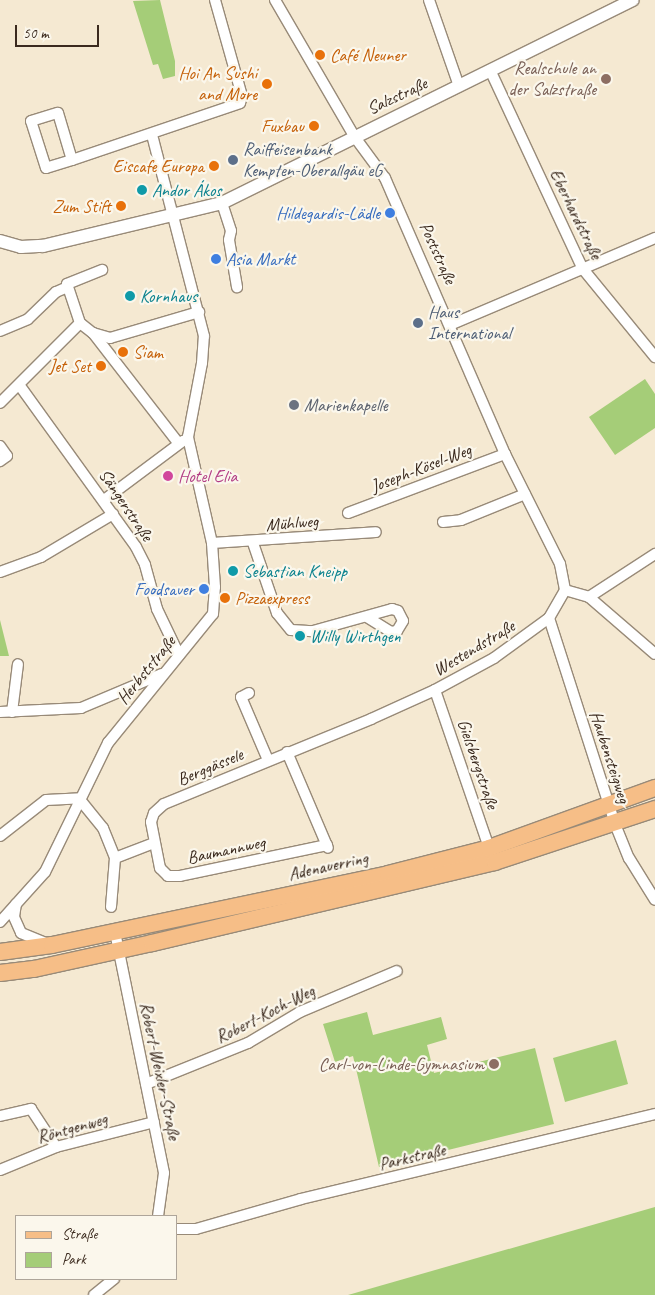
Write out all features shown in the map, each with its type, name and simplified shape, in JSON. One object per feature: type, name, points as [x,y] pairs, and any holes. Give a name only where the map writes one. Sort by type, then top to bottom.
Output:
[{"type":"main road","name":"Adenauerring","points":[[0,952],[52,945],[388,874],[489,848],[655,788]]},
{"type":"main road","name":"Adenauerring","points":[[0,973],[34,969],[486,864],[615,824],[655,809]]},
{"type":"street","points":[[72,160],[58,113],[31,121],[46,168],[72,160],[107,148],[152,135],[233,108],[242,100],[215,0]]},
{"type":"street","name":"Poststraße","points":[[274,0],[354,136],[385,178],[439,298],[505,454],[560,564],[565,590]]},
{"type":"street","points":[[429,0],[459,86]]},
{"type":"street","name":"Salzstraße","points":[[0,241],[21,247],[43,246],[222,203],[632,0]]},
{"type":"street","name":"Eberhardstraße","points":[[490,70],[583,269],[655,358]]},
{"type":"street","points":[[104,500],[188,437],[204,346],[199,312],[175,215],[152,135]]},
{"type":"street","points":[[222,203],[231,231],[228,240],[237,287]]},
{"type":"street","points":[[450,325],[655,238]]},
{"type":"street","points":[[102,270],[67,284],[80,323],[93,333],[179,444]]},
{"type":"street","points":[[0,331],[28,318],[56,292],[68,287]]},
{"type":"street","points":[[93,333],[110,338],[199,312]]},
{"type":"street","points":[[0,403],[20,386],[80,323]]},
{"type":"street","name":"Sängerstraße","points":[[20,386],[104,500],[145,566],[156,609],[180,655]]},
{"type":"street","name":"Herbststraße","points":[[0,922],[45,872],[108,743],[213,614],[216,587],[212,543],[188,437]]},
{"type":"street","points":[[0,446],[8,456],[0,461]]},
{"type":"street","name":"Joseph-Kösel-Weg","points":[[348,513],[505,454]]},
{"type":"street","points":[[443,522],[461,520],[525,494]]},
{"type":"street","points":[[0,572],[42,558],[113,514]]},
{"type":"street","name":"Mühlweg","points":[[212,543],[253,543],[376,532]]},
{"type":"street","points":[[253,543],[277,613],[291,630],[313,632],[367,617]]},
{"type":"street","points":[[589,596],[655,554]]},
{"type":"street","points":[[565,590],[589,596],[655,654]]},
{"type":"street","name":"Westendstraße","points":[[268,760],[435,690],[494,658],[549,618],[565,590]]},
{"type":"street","name":"Haubensteigweg","points":[[549,618],[615,824],[629,858],[655,900]]},
{"type":"street","points":[[12,712],[18,664]]},
{"type":"street","points":[[0,712],[81,708],[164,672]]},
{"type":"street","name":"Gielsbergstraße","points":[[435,690],[489,848]]},
{"type":"street","points":[[249,693],[241,697],[268,760]]},
{"type":"street","name":"Baumannweg","points":[[154,843],[160,868],[168,876],[180,876],[327,847],[287,752]]},
{"type":"street","name":"Berggässele","points":[[154,843],[151,822],[154,813],[164,804],[268,760]]},
{"type":"street","points":[[0,836],[46,800],[81,800],[102,828],[115,858],[111,907]]},
{"type":"street","points":[[115,858],[154,843]]},
{"type":"street","points":[[16,902],[14,917],[22,933],[52,945]]},
{"type":"street","name":"Robert-Weixler-Straße","points":[[115,932],[164,1173],[158,1215]]},
{"type":"street","name":"Robert-Koch-Weg","points":[[146,1084],[239,1047],[300,1012],[397,970]]},
{"type":"street","points":[[0,1116],[31,1110],[56,1147]]},
{"type":"street","name":"Parkstraße","points":[[178,1229],[196,1228],[301,1199],[655,1114]]},
{"type":"street","name":"Röntgenweg","points":[[0,1170],[56,1147],[154,1122]]},
{"type":"street","points":[[94,1295],[113,1280]]},
{"type":"green space","points":[[160,0],[175,61],[175,76],[163,79],[158,64],[153,65],[133,1]]},
{"type":"green space","points":[[645,379],[655,394],[655,428],[615,455],[589,417]]},
{"type":"green space","points":[[0,620],[9,656],[0,656]]},
{"type":"green space","points":[[367,1012],[373,1035],[441,1017],[447,1039],[427,1045],[434,1073],[535,1048],[554,1124],[379,1167],[353,1056],[335,1062],[323,1024]]},
{"type":"green space","points":[[616,1040],[628,1084],[565,1102],[553,1058]]},
{"type":"green space","points":[[655,1207],[655,1295],[348,1295]]},
{"type":"place","name":"Café Neuner","points":[[320,55]]},
{"type":"place","name":"Realschule an der Salzstraße","points":[[606,79]]},
{"type":"place","name":"Hoi An Sushi and More","points":[[267,84]]},
{"type":"place","name":"Fuxbau","points":[[314,126]]},
{"type":"place","name":"Raiffeisenbank Kempten-Oberallgäu eG","points":[[233,160]]},
{"type":"place","name":"Eiscafe Europa","points":[[214,166]]},
{"type":"place","name":"Andor Ákos","points":[[142,190]]},
{"type":"place","name":"Zum Stift","points":[[121,206]]},
{"type":"place","name":"Hildegardis-Lädle","points":[[390,213]]},
{"type":"place","name":"Asia Markt","points":[[216,259]]},
{"type":"place","name":"Kornhaus","points":[[130,296]]},
{"type":"place","name":"Haus International","points":[[418,323]]},
{"type":"place","name":"Siam","points":[[123,352]]},
{"type":"place","name":"Jet Set","points":[[101,366]]},
{"type":"place","name":"Marienkapelle","points":[[294,405]]},
{"type":"place","name":"Hotel Elia","points":[[168,476]]},
{"type":"place","name":"Sebastian Kneipp","points":[[233,571]]},
{"type":"place","name":"Foodsaver","points":[[204,589]]},
{"type":"place","name":"Pizzaexpress","points":[[225,598]]},
{"type":"place","name":"Willy Wirthgen","points":[[300,636]]},
{"type":"place","name":"Carl-von-Linde-Gymnasium","points":[[494,1064]]}]
